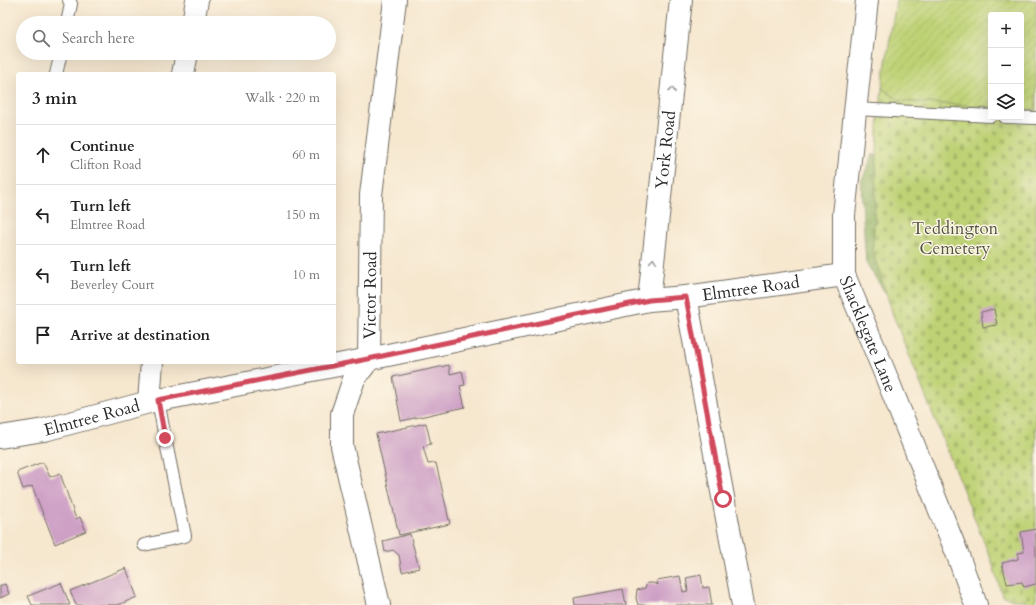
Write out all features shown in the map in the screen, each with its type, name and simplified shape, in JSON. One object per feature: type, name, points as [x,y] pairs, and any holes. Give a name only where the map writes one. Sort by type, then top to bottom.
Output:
[{"type":"street","points":[[194,16],[197,0]]},
{"type":"street","name":"Victor Road","points":[[378,605],[342,446],[342,414],[354,379],[368,359],[371,195],[395,0]]},
{"type":"street","name":"York Road","points":[[649,300],[682,0]]},
{"type":"street","name":"Shacklegate Lane","points":[[867,0],[844,215],[844,275],[954,545],[976,605]]},
{"type":"street","points":[[183,72],[186,60]]},
{"type":"street","name":"Elmtree Road","points":[[0,437],[44,430],[153,401],[368,359],[649,300],[686,297],[844,275]]},
{"type":"street","points":[[686,297],[743,605]]},
{"type":"street","points":[[152,364],[153,401]]},
{"type":"lane","points":[[68,16],[70,4],[69,0]]},
{"type":"lane","points":[[56,72],[59,60]]},
{"type":"lane","points":[[855,109],[988,116]]},
{"type":"lane","points":[[1024,118],[1036,118]]},
{"type":"lane","points":[[144,545],[185,536],[165,438],[153,401]]},
{"type":"green space","points":[[896,0],[1036,0],[1036,110],[1024,109],[1024,12],[988,12],[988,107],[900,101],[882,88]]},
{"type":"green space","name":"Teddington Cemetery","points":[[882,88],[900,101],[988,107],[988,120],[1024,120],[1024,109],[1036,110],[1036,605],[1026,605],[1025,600],[1012,600],[1002,595],[992,562],[893,315],[873,252],[878,128]]},
{"type":"green space","points":[[873,154],[884,160],[893,305],[866,263],[861,182]]},
{"type":"building","points":[[994,309],[997,325],[983,327],[981,312]]},
{"type":"building","points":[[449,365],[450,374],[462,371],[465,385],[460,386],[465,407],[401,421],[393,377]]},
{"type":"building","points":[[426,423],[431,444],[423,446],[428,464],[436,463],[450,524],[399,535],[376,434]]},
{"type":"building","points":[[43,462],[50,477],[60,473],[76,519],[80,517],[86,531],[55,544],[32,486],[23,489],[17,472]]},
{"type":"building","points":[[1036,529],[1036,584],[1024,587],[1022,582],[1007,584],[1002,563],[1018,559],[1018,553],[1024,552],[1021,532]]},
{"type":"building","points":[[410,534],[419,568],[402,572],[399,555],[393,550],[385,552],[383,541]]},
{"type":"building","points":[[126,568],[137,597],[118,605],[76,605],[70,591]]},
{"type":"building","points":[[701,575],[703,588],[709,587],[712,605],[638,605],[636,598],[637,590],[645,588],[647,583],[658,585],[657,580],[680,576],[683,592],[688,591],[686,578]]},
{"type":"building","points":[[61,583],[70,605],[32,605],[28,596]]},
{"type":"building","points":[[5,584],[9,594],[0,598],[0,586]]},
{"type":"building","points":[[623,589],[626,605],[575,605],[574,598]]},
{"type":"route","points":[[165,438],[158,400],[368,359],[649,300],[686,297],[723,499]]}]
